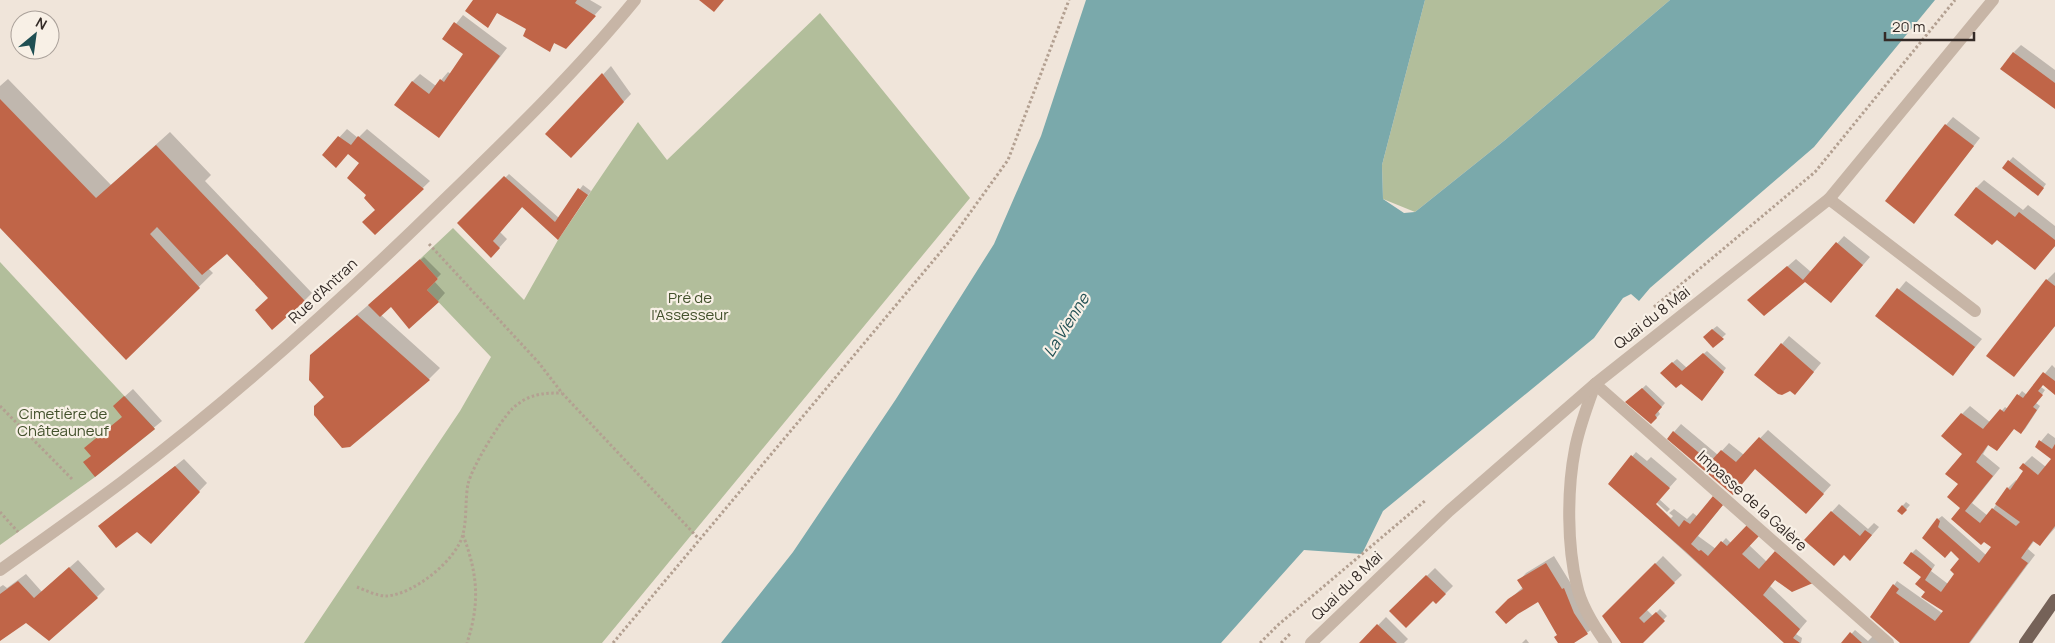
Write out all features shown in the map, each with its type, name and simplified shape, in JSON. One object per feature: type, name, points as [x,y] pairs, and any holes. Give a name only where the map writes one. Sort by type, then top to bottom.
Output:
[{"type":"main road","points":[[2025,643],[2055,600]]},
{"type":"street","name":"Rue d'Antran","points":[[0,570],[122,482],[194,425],[292,342],[415,229],[523,124],[635,0]]},
{"type":"street","name":"Quai du 8 Mai","points":[[1311,643],[1449,511],[1595,384],[1828,198],[1993,0]]},
{"type":"street","points":[[1828,198],[1975,312]]},
{"type":"street","points":[[1595,384],[1575,448],[1570,481],[1571,543],[1577,587],[1592,623],[1606,643]]},
{"type":"street","name":"Impasse de la Galère","points":[[1595,384],[1888,643]]},
{"type":"path","points":[[613,643],[949,242],[1008,160],[1069,0]]},
{"type":"path","points":[[1648,312],[1814,172],[1955,0]]},
{"type":"path","points":[[415,229],[539,363],[562,393],[699,539]]},
{"type":"path","points":[[357,587],[385,596],[409,590],[429,577],[450,556],[463,535],[469,482],[479,459],[512,409],[527,398],[544,392],[562,393]]},
{"type":"path","points":[[0,406],[72,479]]},
{"type":"path","points":[[1260,643],[1278,624],[1431,496]]},
{"type":"path","points":[[463,535],[472,559],[476,588],[475,619],[467,643]]},
{"type":"green space","points":[[1425,0],[1670,0],[1505,140],[1415,212],[1383,199],[1382,165]]},
{"type":"green space","name":"Pré de l'Assesseur","points":[[820,13],[970,198],[602,643],[304,643],[460,411],[491,357],[427,290],[438,279],[420,259],[453,228],[524,300],[558,240],[638,122],[667,160]]},
{"type":"green space","name":"Cimetière de Châteauneuf","points":[[0,262],[155,429],[95,477],[0,545]]},
{"type":"water","name":"La Vienne","points":[[1086,0],[1425,0],[1382,165],[1383,199],[1404,213],[1415,212],[1505,140],[1670,0],[1935,0],[1814,147],[1650,288],[1639,301],[1631,294],[1623,298],[1594,338],[1383,511],[1362,554],[1304,550],[1221,643],[721,643],[793,552],[896,399],[994,244],[1041,136]]},
{"type":"building","points":[[473,0],[577,0],[575,3],[596,16],[566,49],[554,43],[550,52],[523,36],[526,29],[497,13],[488,28],[465,11]]},
{"type":"building","points":[[699,0],[724,0],[714,12]]},
{"type":"building","points":[[454,22],[500,56],[439,138],[394,105],[412,81],[429,94],[440,79],[444,82],[463,54],[442,39]]},
{"type":"building","points":[[2013,52],[2055,83],[2055,109],[2000,69]]},
{"type":"building","points":[[602,73],[624,102],[571,158],[545,134]]},
{"type":"building","points":[[0,99],[96,198],[156,145],[305,301],[272,330],[255,310],[268,298],[227,254],[202,275],[157,227],[150,234],[200,288],[126,360],[0,228]]},
{"type":"building","points":[[1945,124],[1974,146],[1914,224],[1885,201]]},
{"type":"building","points":[[338,136],[351,145],[358,136],[424,189],[375,235],[362,222],[375,210],[364,198],[366,195],[347,178],[359,163],[348,154],[336,168],[322,155]]},
{"type":"building","points":[[2008,160],[2044,188],[2038,196],[2002,168]]},
{"type":"building","points":[[504,176],[555,222],[578,188],[588,195],[558,240],[522,207],[493,241],[500,248],[491,258],[457,223]]},
{"type":"building","points":[[1976,187],[2015,217],[2019,212],[2055,240],[2055,246],[2035,270],[1997,240],[1992,245],[1954,215]]},
{"type":"building","points":[[1836,242],[1863,265],[1831,303],[1805,282],[1764,316],[1747,300],[1787,266],[1803,280]]},
{"type":"building","points":[[420,259],[438,279],[427,290],[439,302],[409,329],[391,307],[380,317],[368,305]]},
{"type":"building","points":[[2046,279],[2055,286],[2055,326],[2014,377],[1986,356]]},
{"type":"building","points":[[1897,288],[1975,347],[1953,376],[1875,316]]},
{"type":"building","points":[[357,315],[430,380],[350,447],[342,448],[314,415],[314,406],[324,397],[309,380],[310,355]]},
{"type":"building","points":[[1712,329],[1724,339],[1713,348],[1703,337]]},
{"type":"building","points":[[1781,343],[1814,372],[1795,395],[1790,391],[1782,395],[1778,394],[1754,375]]},
{"type":"building","points":[[1703,353],[1724,372],[1702,401],[1681,384],[1676,388],[1660,373],[1672,362],[1682,371]]},
{"type":"building","points":[[2043,372],[2055,381],[2055,395],[2043,385],[2038,391],[2043,395],[2033,407],[2037,410],[2021,434],[2014,429],[1997,451],[1988,445],[1976,462],[1993,476],[1965,511],[1980,523],[1992,508],[2016,526],[2020,522],[1995,504],[2007,487],[2010,490],[2023,471],[2019,468],[2023,463],[2038,475],[2051,459],[2035,447],[2039,440],[2052,449],[2055,444],[2055,526],[2040,546],[2033,541],[2021,558],[2028,563],[1969,643],[1900,643],[1870,617],[1893,584],[1899,589],[1896,593],[1935,621],[1943,611],[1921,597],[1925,592],[1915,584],[1921,577],[1903,563],[1911,552],[1922,560],[1932,569],[1925,580],[1941,592],[1954,574],[1950,570],[1959,559],[1951,551],[1945,558],[1922,538],[1937,518],[1940,521],[1938,527],[1979,563],[1991,547],[1984,542],[1981,545],[1951,519],[1960,508],[1947,497],[1958,484],[1945,474],[1962,454],[1941,436],[1961,413],[1983,429],[2000,409],[2004,412],[2017,394],[2023,398]]},
{"type":"building","points":[[1642,388],[1662,407],[1655,415],[1657,418],[1651,424],[1625,402]]},
{"type":"building","points":[[124,396],[155,429],[95,477],[83,462],[91,456],[84,448],[122,417],[113,406]]},
{"type":"building","points":[[1673,431],[1710,462],[1721,450],[1736,462],[1759,437],[1824,494],[1806,514],[1755,469],[1733,495],[1667,439]]},
{"type":"building","points":[[1631,455],[1670,488],[1656,504],[1679,527],[1684,520],[1690,524],[1713,496],[1723,505],[1691,544],[1699,551],[1701,550],[1708,556],[1721,541],[1727,546],[1747,525],[1759,536],[1742,554],[1759,569],[1775,551],[1813,583],[1792,592],[1775,580],[1763,595],[1800,629],[1793,638],[1800,643],[1784,643],[1685,551],[1608,484]]},
{"type":"building","points":[[175,466],[200,492],[151,544],[137,532],[116,548],[98,526]]},
{"type":"building","points":[[1902,505],[1907,510],[1902,515],[1897,511]]},
{"type":"building","points":[[1831,511],[1860,536],[1865,530],[1872,535],[1850,561],[1844,555],[1834,566],[1804,540]]},
{"type":"building","points":[[1546,563],[1562,589],[1564,588],[1574,613],[1588,634],[1574,643],[1558,643],[1554,637],[1557,635],[1538,602],[1506,624],[1495,612],[1508,599],[1523,589],[1517,580]]},
{"type":"building","points":[[1655,563],[1675,583],[1639,618],[1644,623],[1656,612],[1665,621],[1643,643],[1621,643],[1602,616]]},
{"type":"building","points":[[69,567],[98,598],[49,641],[26,623],[0,641],[0,594],[18,581],[34,598]]},
{"type":"building","points":[[1426,575],[1446,594],[1436,604],[1433,601],[1406,628],[1389,611]]},
{"type":"building","points":[[1377,624],[1397,643],[1359,643]]},
{"type":"building","points":[[1850,632],[1862,643],[1841,643]]}]
